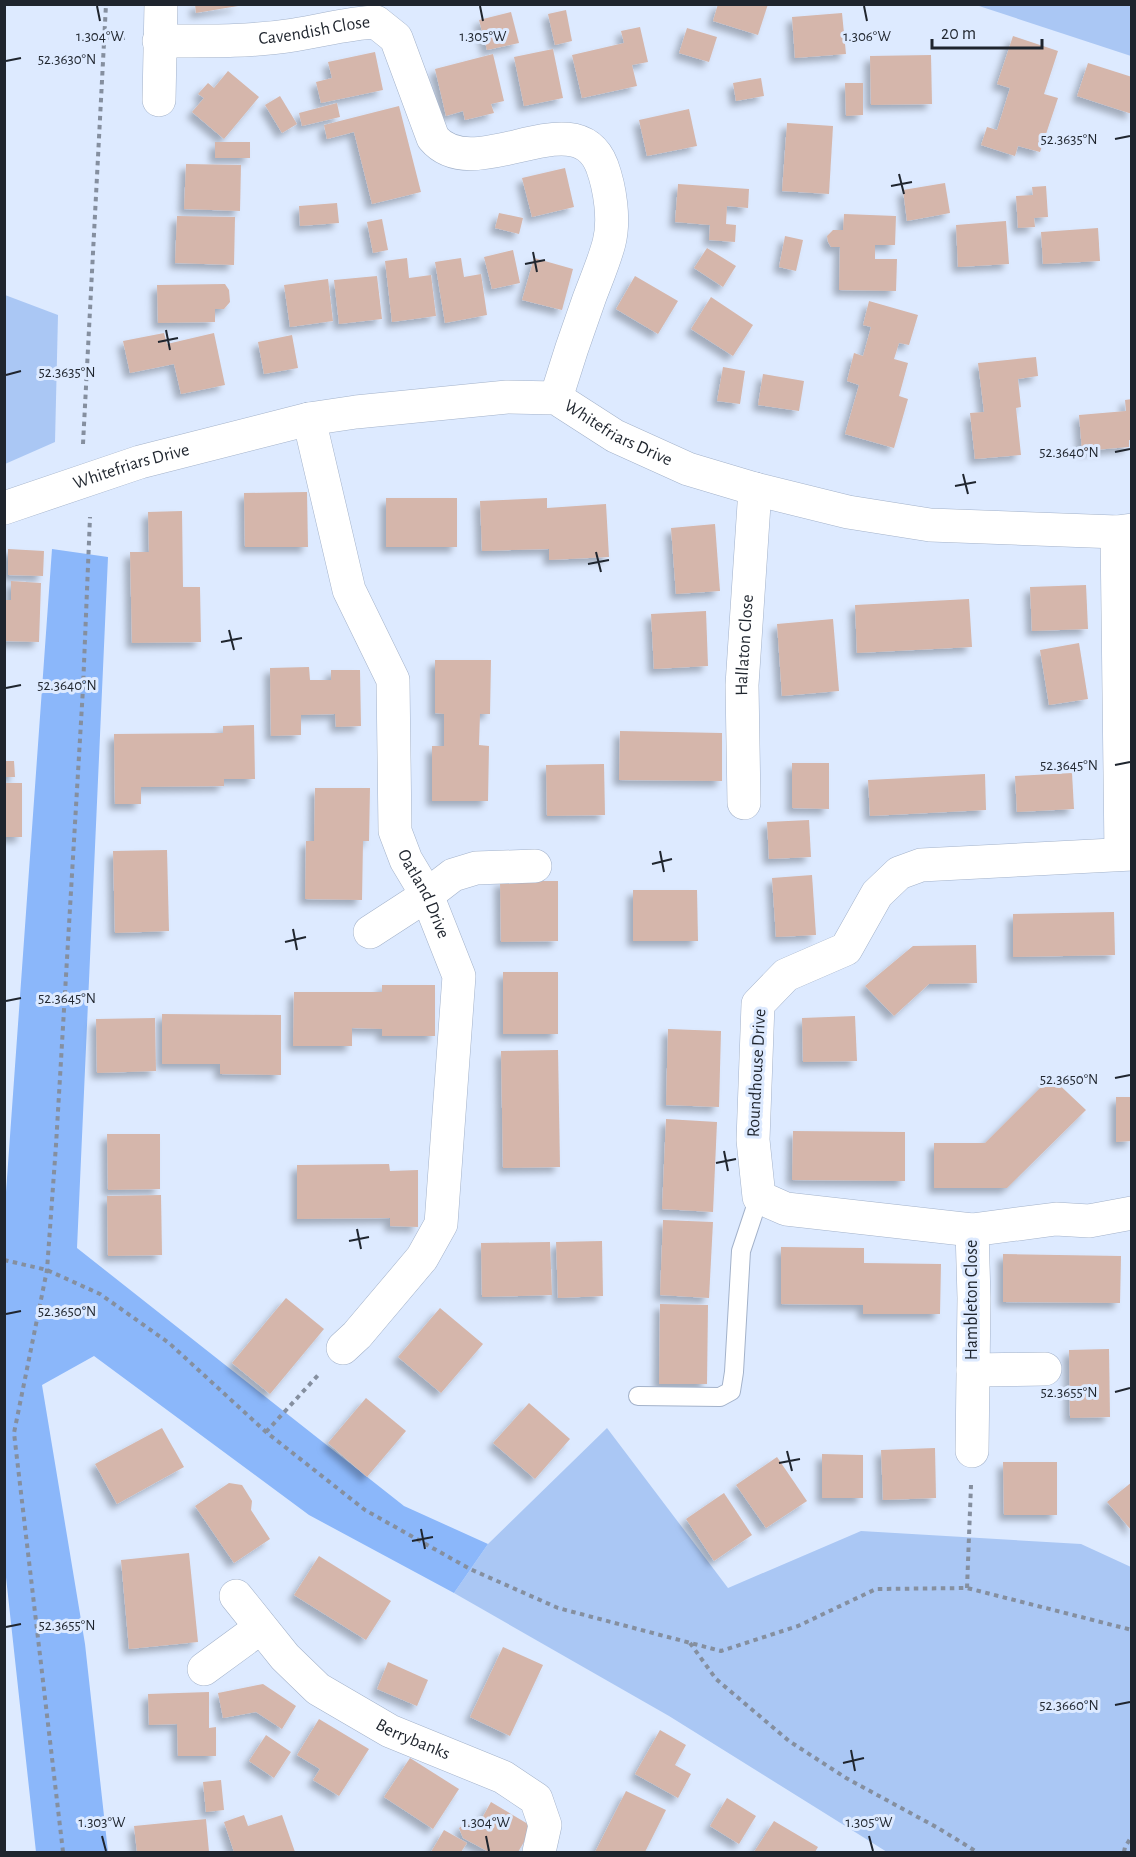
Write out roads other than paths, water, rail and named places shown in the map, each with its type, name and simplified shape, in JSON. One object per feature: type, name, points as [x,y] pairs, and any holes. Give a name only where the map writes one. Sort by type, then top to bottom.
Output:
[{"type":"street","points":[[159,100],[161,4]]},
{"type":"street","name":"Cavendish Close","points":[[159,41],[237,41],[294,35],[354,22],[376,22],[396,38],[433,138],[441,147],[454,153],[484,154],[525,144],[569,138],[592,150],[602,165],[609,196],[610,241],[572,344],[556,398]]},
{"type":"street","name":"Whitefriars Drive","points":[[4,508],[140,462],[309,419],[507,397],[556,398],[615,436],[688,469],[755,489],[848,512],[930,525],[1124,531]]},
{"type":"street","name":"Oatland Drive","points":[[309,419],[349,590],[393,680],[395,831],[406,860],[427,895],[459,976],[441,1224],[422,1258],[357,1335],[343,1348]]},
{"type":"street","name":"Hallaton Close","points":[[744,803],[742,685],[755,489]]},
{"type":"street","points":[[1124,531],[1126,854]]},
{"type":"street","name":"Roundhouse Drive","points":[[759,1197],[753,1140],[758,1004],[786,975],[846,949],[877,894],[899,873],[921,865],[1126,854]]},
{"type":"street","points":[[370,932],[453,875],[476,868],[535,866]]},
{"type":"street","points":[[759,1197],[786,1209],[972,1230],[1056,1219],[1089,1221],[1131,1213]]},
{"type":"street","name":"Hambleton Close","points":[[972,1230],[972,1451]]},
{"type":"street","name":"Hambleton Close","points":[[973,1370],[1046,1370]]},
{"type":"street","name":"Berrybanks","points":[[236,1596],[285,1657],[318,1689],[390,1731],[503,1777],[536,1799],[545,1826],[539,1852]]},
{"type":"street","points":[[204,1669],[260,1628]]},
{"type":"lane","points":[[639,1396],[720,1397],[731,1391],[741,1251],[759,1197]]}]
